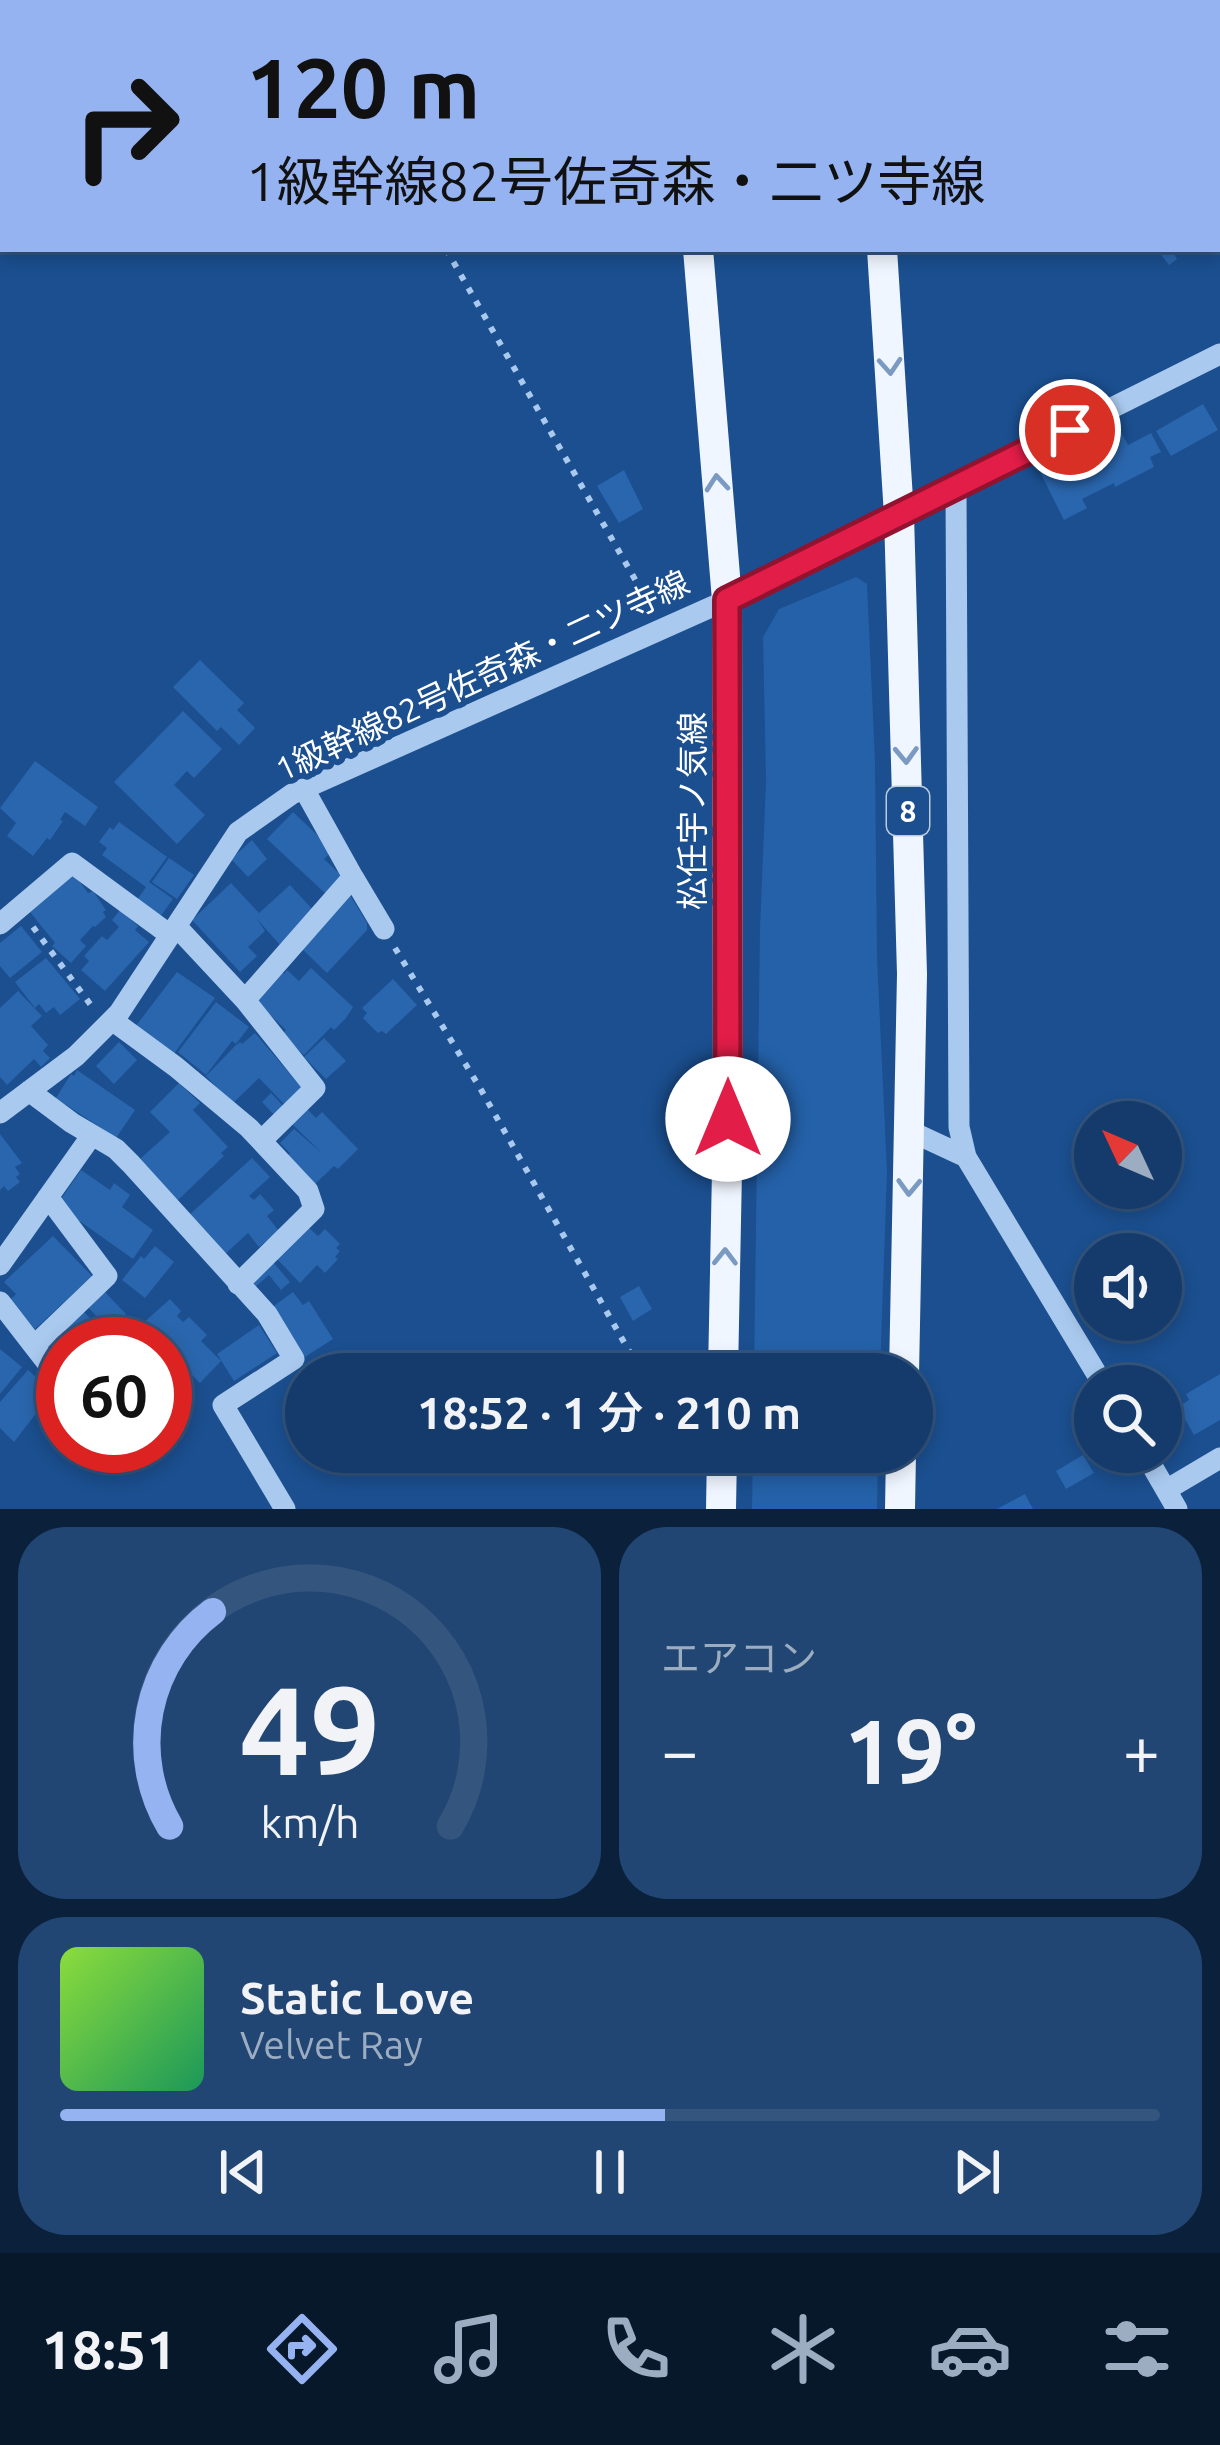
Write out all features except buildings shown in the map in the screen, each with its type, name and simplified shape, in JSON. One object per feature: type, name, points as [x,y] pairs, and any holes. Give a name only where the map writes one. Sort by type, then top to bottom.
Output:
[{"type":"main road","name":"松任宇ノ気線","points":[[698,252],[727,600],[723,1353]]},
{"type":"main road","name":"8","points":[[882,252],[899,515],[912,974],[905,1353]]},
{"type":"main road","points":[[721,1509],[722,1473]]},
{"type":"main road","points":[[900,1509],[901,1473]]},
{"type":"street","name":"1級幹線82号佐奇森・二ツ寺線","points":[[2,1109],[76,1056],[109,1023],[238,832],[292,794],[727,600],[1220,354]]},
{"type":"street","points":[[956,487],[959,1127],[966,1157],[1091,1365]]},
{"type":"street","points":[[304,789],[384,929]]},
{"type":"street","points":[[0,924],[72,863],[173,931],[245,1000],[315,1088],[261,1141]]},
{"type":"street","points":[[245,1000],[353,877]]},
{"type":"street","points":[[109,1023],[176,1066],[261,1141],[308,1191],[314,1210],[238,1284]]},
{"type":"street","points":[[29,1091],[131,1163],[267,1314],[293,1359],[224,1405],[285,1509]]},
{"type":"street","points":[[910,1131],[966,1157]]},
{"type":"street","points":[[0,1265],[92,1135]]},
{"type":"street","points":[[34,1346],[107,1276],[48,1197]]},
{"type":"street","points":[[0,1302],[36,1349]]},
{"type":"street","points":[[1157,1473],[1172,1499],[1220,1458]]},
{"type":"path","points":[[448,252],[663,628]]},
{"type":"path","points":[[19,908],[109,1023]]},
{"type":"path","points":[[384,929],[630,1353]]},
{"type":"shaded area","points":[[856,577],[867,584],[887,1172],[881,1353],[754,1353],[766,781],[763,637],[779,609]]},
{"type":"shaded area","points":[[753,1473],[878,1473],[877,1509],[752,1509]]},
{"type":"route","points":[[728,1119],[727,600],[1070,430]]}]
